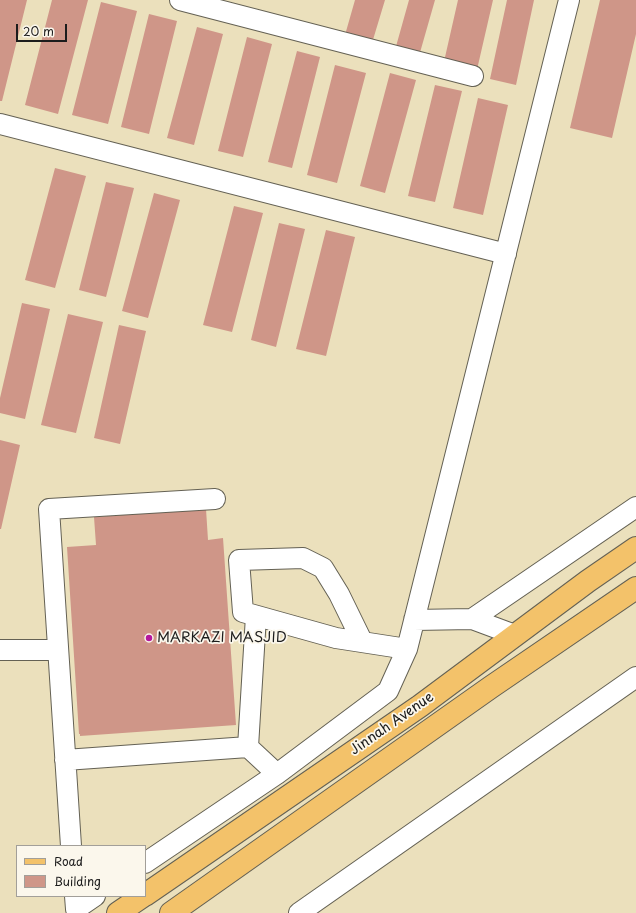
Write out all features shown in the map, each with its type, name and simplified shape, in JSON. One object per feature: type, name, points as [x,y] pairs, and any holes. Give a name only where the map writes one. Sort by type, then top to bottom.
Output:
[{"type":"main road","name":"Jinnah Avenue","points":[[146,894],[420,706],[588,581],[636,548]]},
{"type":"main road","name":"Jinnah Avenue","points":[[172,913],[491,687],[636,588]]},
{"type":"main road","name":"Jinnah Avenue","points":[[118,913],[141,897]]},
{"type":"street","points":[[180,0],[473,76]]},
{"type":"street","points":[[146,861],[277,774],[388,691],[407,649],[569,0]]},
{"type":"street","points":[[0,124],[506,254]]},
{"type":"street","points":[[71,845],[49,509],[215,499]]},
{"type":"street","points":[[472,619],[636,507]]},
{"type":"street","points":[[362,641],[339,594],[323,568],[302,558],[239,560],[243,612],[336,638],[407,649]]},
{"type":"street","points":[[248,747],[256,616]]},
{"type":"street","points":[[414,620],[472,619],[515,635]]},
{"type":"street","points":[[0,650],[58,650]]},
{"type":"street","points":[[299,913],[636,677]]},
{"type":"street","points":[[65,760],[248,747],[277,774]]},
{"type":"street","points":[[74,908],[93,897]]},
{"type":"building","points":[[0,0],[27,0],[2,101],[0,101]]},
{"type":"building","points":[[52,0],[88,0],[58,114],[25,105]]},
{"type":"building","points":[[355,0],[385,0],[372,43],[345,35]]},
{"type":"building","points":[[409,0],[435,0],[419,56],[395,50]]},
{"type":"building","points":[[458,0],[493,0],[476,74],[443,66]]},
{"type":"building","points":[[507,0],[534,0],[516,85],[490,79]]},
{"type":"building","points":[[600,0],[636,0],[636,34],[612,138],[570,128]]},
{"type":"building","points":[[101,2],[137,11],[108,124],[72,115]]},
{"type":"building","points":[[149,14],[177,21],[149,134],[121,127]]},
{"type":"building","points":[[197,27],[223,34],[194,145],[167,138]]},
{"type":"building","points":[[247,37],[272,44],[243,157],[218,151]]},
{"type":"building","points":[[297,51],[320,57],[292,168],[268,162]]},
{"type":"building","points":[[335,65],[366,73],[337,183],[307,175]]},
{"type":"building","points":[[390,73],[416,80],[385,193],[360,186]]},
{"type":"building","points":[[435,85],[462,91],[435,202],[408,196]]},
{"type":"building","points":[[478,98],[508,105],[483,215],[453,208]]},
{"type":"building","points":[[55,168],[86,176],[55,288],[25,280]]},
{"type":"building","points":[[106,182],[134,188],[106,297],[79,290]]},
{"type":"building","points":[[154,193],[180,200],[148,318],[122,311]]},
{"type":"building","points":[[234,206],[263,213],[232,332],[203,325]]},
{"type":"building","points":[[279,223],[305,229],[276,347],[251,340]]},
{"type":"building","points":[[326,230],[355,237],[326,356],[296,349]]},
{"type":"building","points":[[22,303],[50,309],[25,419],[0,413],[0,398]]},
{"type":"building","points":[[68,314],[103,322],[76,433],[41,425]]},
{"type":"building","points":[[119,325],[146,331],[120,444],[94,438]]},
{"type":"building","points":[[0,440],[20,445],[1,529],[0,529]]},
{"type":"building","name":"MARKAZI MASJID","points":[[206,509],[208,540],[223,538],[236,725],[80,736],[67,547],[96,545],[94,517]]},
{"type":"place","name":"MARKAZI MASJID","points":[[149,638]]}]
